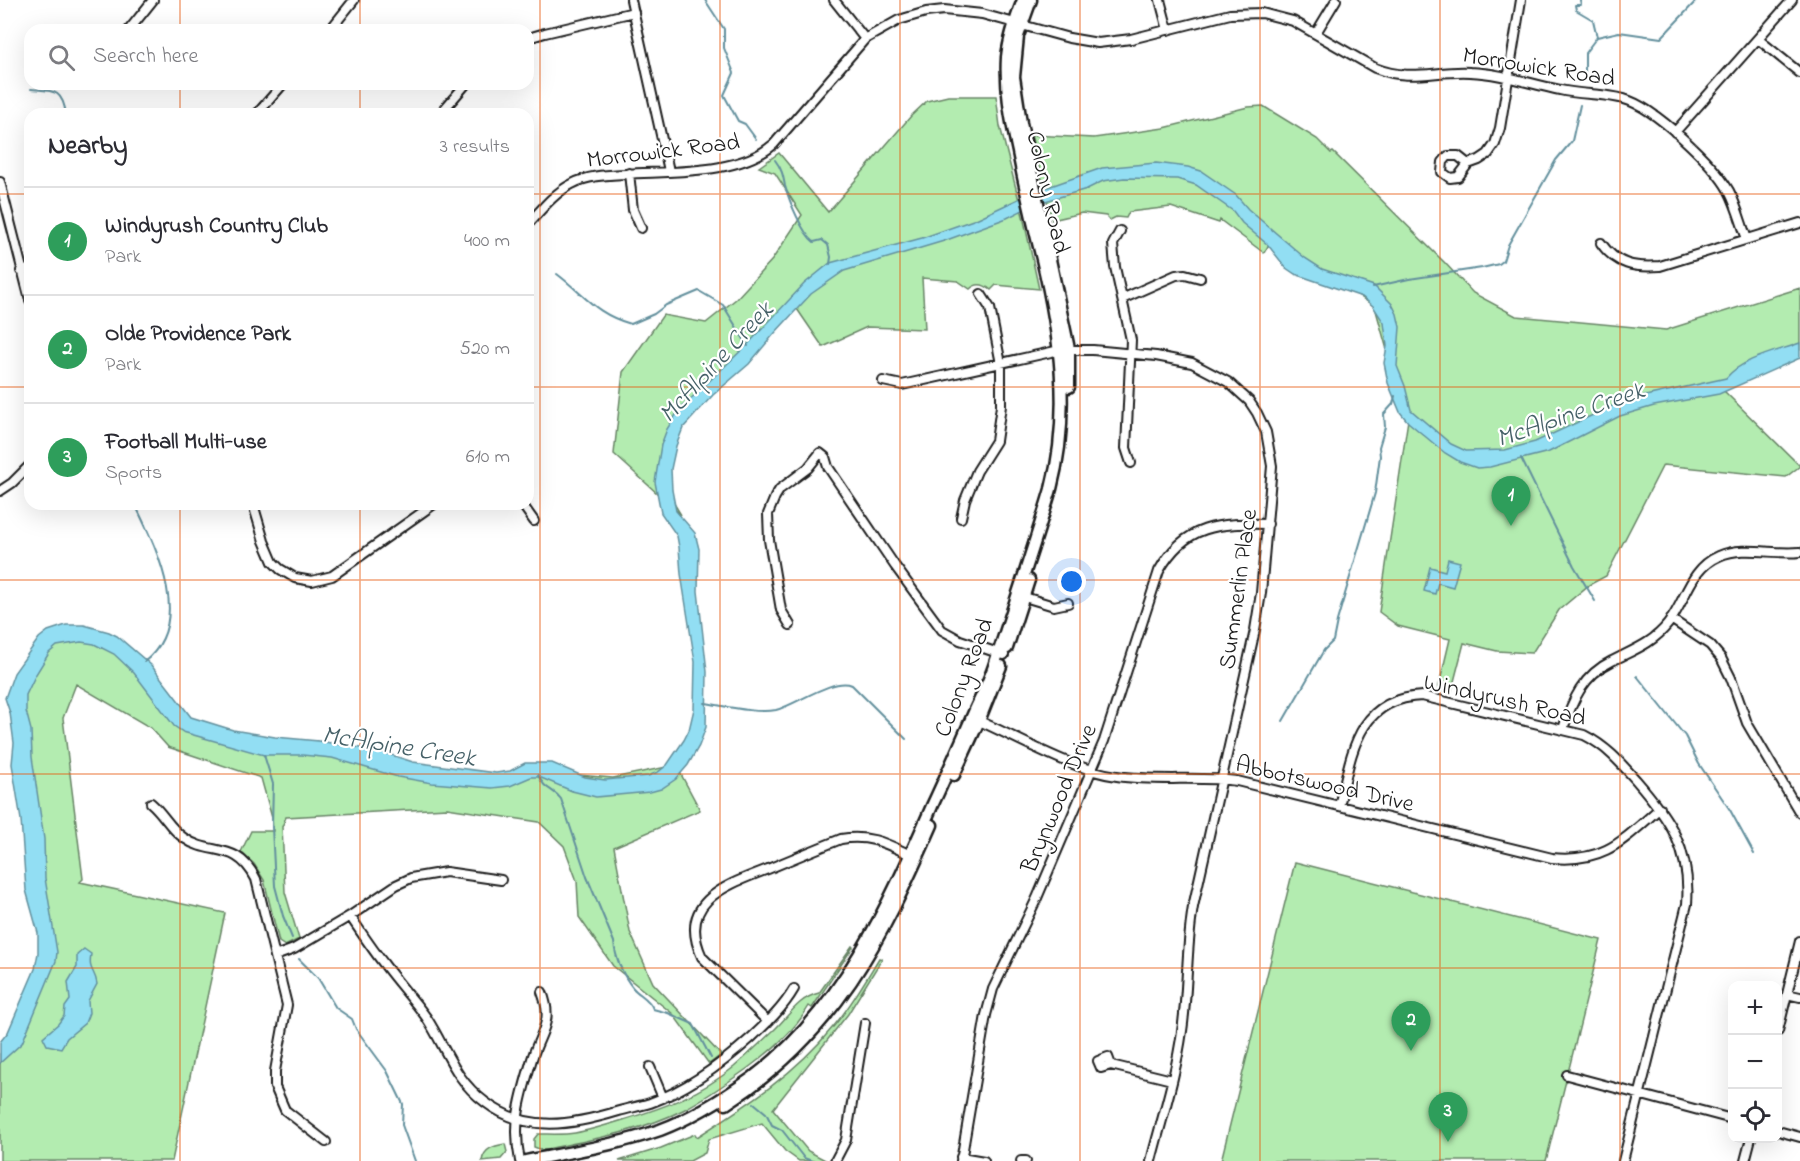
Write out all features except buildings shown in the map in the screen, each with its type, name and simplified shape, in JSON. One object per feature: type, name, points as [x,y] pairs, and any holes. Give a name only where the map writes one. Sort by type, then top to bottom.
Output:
[{"type":"main road","name":"Colony Road","points":[[526,1161],[618,1142],[660,1130],[698,1112],[751,1079],[780,1055],[845,983],[886,925],[975,720],[1001,654],[1064,466],[1069,403],[1064,350],[1041,239],[1021,123],[1010,77],[1015,60],[1023,0]]},
{"type":"main road","name":"Colony Road","points":[[1018,25],[1031,0]]},
{"type":"main road","name":"Colony Road","points":[[559,1161],[624,1147],[665,1135],[711,1113],[756,1084],[785,1060],[823,1021],[845,983]]},
{"type":"street","points":[[134,24],[153,0]]},
{"type":"street","points":[[335,24],[354,0]]},
{"type":"street","points":[[632,0],[669,171]]},
{"type":"street","points":[[834,0],[865,39]]},
{"type":"street","points":[[1160,0],[1168,30]]},
{"type":"street","points":[[1316,33],[1336,0]]},
{"type":"street","points":[[1468,164],[1488,154],[1498,136],[1521,0]]},
{"type":"street","points":[[1675,132],[1792,0]]},
{"type":"street","name":"Morrowick Road","points":[[534,218],[558,192],[574,182],[601,175],[700,169],[740,162],[768,149],[865,39],[898,20],[926,12],[944,10],[974,12],[1069,39],[1098,42],[1131,39],[1230,14],[1254,12],[1293,21],[1387,73],[1411,76],[1472,72],[1507,77],[1573,93],[1625,99],[1648,112],[1675,132],[1709,162],[1730,193],[1747,239]]},
{"type":"street","points":[[534,36],[634,12]]},
{"type":"street","points":[[1758,39],[1800,72]]},
{"type":"street","points":[[262,108],[278,90]]},
{"type":"street","points":[[445,108],[461,90]]},
{"type":"street","points":[[629,173],[633,210],[641,228]]},
{"type":"street","points":[[0,182],[24,281]]},
{"type":"street","points":[[1601,243],[1616,258],[1638,268],[1660,266],[1800,223]]},
{"type":"street","points":[[1120,231],[1113,244],[1115,267],[1131,340],[1126,448],[1131,463]]},
{"type":"street","points":[[1122,299],[1176,275],[1185,274],[1200,278]]},
{"type":"street","points":[[960,518],[977,471],[996,441],[1001,406],[1001,364],[990,308],[981,294]]},
{"type":"street","name":"Summerlin Place","points":[[883,381],[902,385],[1064,350],[1156,356],[1192,363],[1228,382],[1249,401],[1264,426],[1270,445],[1272,466],[1268,524],[1255,630],[1192,914],[1182,1034],[1151,1161]]},
{"type":"street","points":[[790,625],[781,610],[769,540],[768,514],[780,489],[808,468],[820,453],[825,456],[828,466],[942,630],[960,640],[1001,654]]},
{"type":"street","points":[[0,491],[24,471]]},
{"type":"street","points":[[254,510],[273,562],[295,578],[312,581],[332,576],[426,510]]},
{"type":"street","points":[[526,510],[534,520]]},
{"type":"street","name":"Brynwood Drive","points":[[961,1159],[986,1015],[993,989],[1037,898],[1114,713],[1157,577],[1165,561],[1182,542],[1204,529],[1226,524],[1268,524]]},
{"type":"street","points":[[1563,729],[1572,702],[1592,675],[1658,636],[1671,619],[1696,573],[1712,559],[1728,553],[1744,551],[1800,552]]},
{"type":"street","points":[[1020,596],[1054,606],[1068,603]]},
{"type":"street","points":[[1671,619],[1710,645],[1721,658],[1731,678],[1747,723],[1800,813]]},
{"type":"street","name":"Windyrush Road","points":[[1340,806],[1354,749],[1362,729],[1374,714],[1398,699],[1422,696],[1584,735],[1608,749],[1660,808],[1676,835],[1681,849],[1686,872],[1687,896],[1680,934],[1623,1161]]},
{"type":"street","name":"Abbotswood Drive","points":[[975,720],[1090,771],[1131,778],[1222,779],[1566,860],[1591,857],[1612,848],[1660,808]]},
{"type":"street","points":[[151,804],[173,829],[189,842],[230,853],[247,864],[256,879],[287,1005],[275,1071],[275,1087],[285,1110],[326,1142]]},
{"type":"street","points":[[768,1022],[702,957],[698,947],[696,928],[702,907],[717,891],[727,886],[841,839],[858,836],[873,839],[914,856]]},
{"type":"street","points":[[275,956],[294,949],[350,916],[396,885],[423,874],[446,872],[501,880]]},
{"type":"street","points":[[350,916],[383,964],[425,1016],[454,1069],[465,1083],[490,1106],[517,1119],[544,1125],[589,1120],[663,1098],[713,1070],[768,1022],[794,989]]},
{"type":"street","points":[[1782,1015],[1800,941]]},
{"type":"street","points":[[520,1161],[516,1142],[517,1119],[533,1056],[548,1019],[543,992]]},
{"type":"street","points":[[1787,994],[1800,997]]},
{"type":"street","points":[[835,1161],[846,1140],[865,1023]]},
{"type":"street","points":[[1111,1065],[1172,1080]]},
{"type":"street","points":[[650,1067],[663,1098]]},
{"type":"street","points":[[1567,1075],[1728,1118]]},
{"type":"street","points":[[1782,1132],[1800,1137]]},
{"type":"street","points":[[1745,1161],[1750,1143]]},
{"type":"street","points":[[961,1159],[984,1161]]},
{"type":"street","points":[[1021,1161],[1026,1161]]},
{"type":"green space","points":[[948,96],[996,96],[1000,126],[1039,289],[996,285],[991,290],[986,286],[975,285],[970,289],[958,281],[922,278],[925,329],[867,327],[823,347],[795,306],[673,426],[664,487],[681,515],[614,454],[623,372],[663,315],[706,323],[736,299],[772,260],[802,215],[775,173],[759,167],[779,153],[828,212],[911,116],[927,101]]},
{"type":"green space","points":[[1263,106],[1317,139],[1331,153],[1333,152],[1473,293],[1516,316],[1666,330],[1800,288],[1800,350],[1721,388],[1800,466],[1786,477],[1663,465],[1606,576],[1589,585],[1559,610],[1532,653],[1497,651],[1464,643],[1451,693],[1438,690],[1450,639],[1398,626],[1379,612],[1409,413],[1400,396],[1375,307],[1273,237],[1264,253],[1220,220],[1219,223],[1171,207],[1129,212],[1126,218],[1116,217],[1110,220],[1106,216],[1082,213],[1052,220],[1031,135],[1094,138],[1164,128],[1248,107]]},
{"type":"green space","points":[[69,637],[121,646],[194,733],[477,777],[545,772],[613,778],[676,765],[700,810],[614,847],[630,932],[653,983],[721,1055],[709,1064],[673,1014],[613,966],[579,917],[577,881],[564,846],[539,822],[447,808],[286,817],[282,827],[285,892],[299,939],[285,946],[279,942],[264,880],[254,864],[241,852],[251,831],[273,831],[272,818],[261,778],[168,747],[151,728],[76,684],[63,718],[83,879],[80,882],[225,913],[172,1161],[0,1161],[0,1054],[43,974],[14,696],[37,658]]},
{"type":"green space","points":[[1295,862],[1601,940],[1546,1161],[1221,1161]]},
{"type":"green space","points":[[852,946],[812,1008],[809,1006],[790,1032],[774,1048],[708,1095],[666,1118],[631,1130],[542,1150],[534,1147],[534,1139],[538,1134],[581,1132],[638,1115],[667,1105],[721,1077],[774,1030],[799,1003],[819,993]]},
{"type":"green space","points":[[879,958],[882,959],[848,1014],[773,1109],[808,1151],[827,1161],[799,1161],[785,1151],[762,1123],[709,1139],[705,1153],[690,1161],[619,1161],[661,1148],[695,1134],[697,1137],[770,1088],[803,1060],[833,1027],[852,1002]]},
{"type":"green space","points":[[505,1144],[507,1152],[501,1159],[482,1161],[487,1150]]},
{"type":"water","points":[[1156,163],[1201,171],[1236,195],[1248,209],[1305,258],[1322,269],[1374,286],[1392,304],[1397,314],[1400,327],[1397,366],[1411,410],[1451,444],[1466,451],[1505,450],[1535,442],[1623,401],[1726,378],[1741,365],[1800,343],[1800,358],[1719,394],[1654,406],[1620,416],[1549,452],[1490,467],[1477,468],[1445,453],[1408,422],[1400,412],[1388,383],[1384,363],[1387,346],[1384,323],[1373,306],[1362,297],[1295,274],[1286,268],[1268,245],[1242,223],[1233,211],[1196,185],[1177,179],[1124,178],[1103,181],[1087,189],[1035,204],[1007,218],[944,241],[844,271],[811,294],[749,364],[713,395],[683,428],[676,446],[671,469],[676,511],[695,533],[699,549],[698,591],[707,672],[706,727],[699,746],[688,765],[676,779],[661,789],[596,797],[572,791],[539,777],[531,777],[510,786],[492,788],[432,783],[398,777],[332,758],[264,755],[183,732],[174,726],[134,673],[114,654],[94,644],[81,642],[57,646],[49,653],[26,695],[26,711],[31,730],[32,757],[44,839],[45,878],[57,952],[56,961],[22,1043],[0,1063],[0,1042],[8,1032],[35,969],[38,953],[38,933],[26,890],[21,820],[12,764],[14,743],[10,713],[5,698],[14,673],[39,638],[48,631],[66,625],[84,625],[109,632],[151,665],[191,717],[233,730],[319,741],[379,751],[413,762],[496,773],[510,771],[525,763],[552,763],[585,777],[605,780],[648,776],[658,772],[667,765],[684,740],[694,709],[695,662],[679,547],[677,536],[661,513],[655,482],[661,445],[667,429],[679,410],[748,344],[804,284],[830,263],[922,238],[976,219],[1031,193],[1102,168]]},
{"type":"water","points":[[1448,559],[1460,562],[1453,587],[1438,583],[1435,594],[1424,591],[1430,567],[1445,571]]},
{"type":"water","points":[[84,949],[91,954],[90,964],[97,984],[88,1001],[89,1013],[85,1023],[67,1038],[61,1048],[47,1045],[43,1037],[64,1016],[65,1007],[70,1000],[68,982],[77,967],[77,955]]},
{"type":"waterway","points":[[705,0],[724,29],[724,48],[734,73],[724,95],[738,121],[745,124],[756,139]]},
{"type":"waterway","points":[[1580,0],[1581,5],[1575,5],[1576,10],[1593,20],[1597,37]]},
{"type":"waterway","points":[[1585,80],[1585,53],[1597,37],[1619,32],[1661,38],[1697,0]]},
{"type":"waterway","points":[[46,90],[56,93],[64,108]]},
{"type":"waterway","points":[[1373,287],[1482,268],[1503,261],[1508,245],[1556,160],[1572,141],[1580,105]]},
{"type":"waterway","points":[[775,160],[781,169],[790,199],[809,238],[814,242],[822,240],[828,245],[830,264]]},
{"type":"waterway","name":"McAlpine Creek","points":[[557,274],[599,309],[631,324],[654,314],[666,305],[699,291],[723,305],[748,346]]},
{"type":"waterway","points":[[1283,721],[1324,650],[1333,641],[1375,493],[1379,447],[1385,427],[1384,414],[1393,404],[1395,396]]},
{"type":"waterway","name":"McAlpine Creek","points":[[1521,458],[1574,566],[1595,601]]},
{"type":"waterway","points":[[138,510],[161,564],[169,607],[167,627],[159,646],[144,662]]},
{"type":"waterway","points":[[1637,676],[1685,736],[1699,764],[1730,810],[1754,854]]},
{"type":"waterway","points":[[705,703],[769,711],[784,707],[825,688],[835,685],[852,685],[906,739]]},
{"type":"waterway","points":[[264,755],[273,784],[272,827],[275,886],[292,938]]},
{"type":"waterway","points":[[538,775],[543,784],[561,799],[587,877],[626,978],[653,1009],[693,1024],[711,1058]]},
{"type":"waterway","points":[[299,959],[318,978],[336,1008],[352,1019],[356,1029],[387,1071],[403,1104],[402,1125],[415,1161]]},
{"type":"waterway","points":[[754,1103],[766,1113],[772,1125],[782,1130],[804,1158],[812,1161]]},
{"type":"place","name":"Windyrush Country Club","points":[[1511,526]]},
{"type":"place","name":"Olde Providence Park","points":[[1411,1051]]},
{"type":"place","name":"Football Multi-use","points":[[1448,1142]]}]
